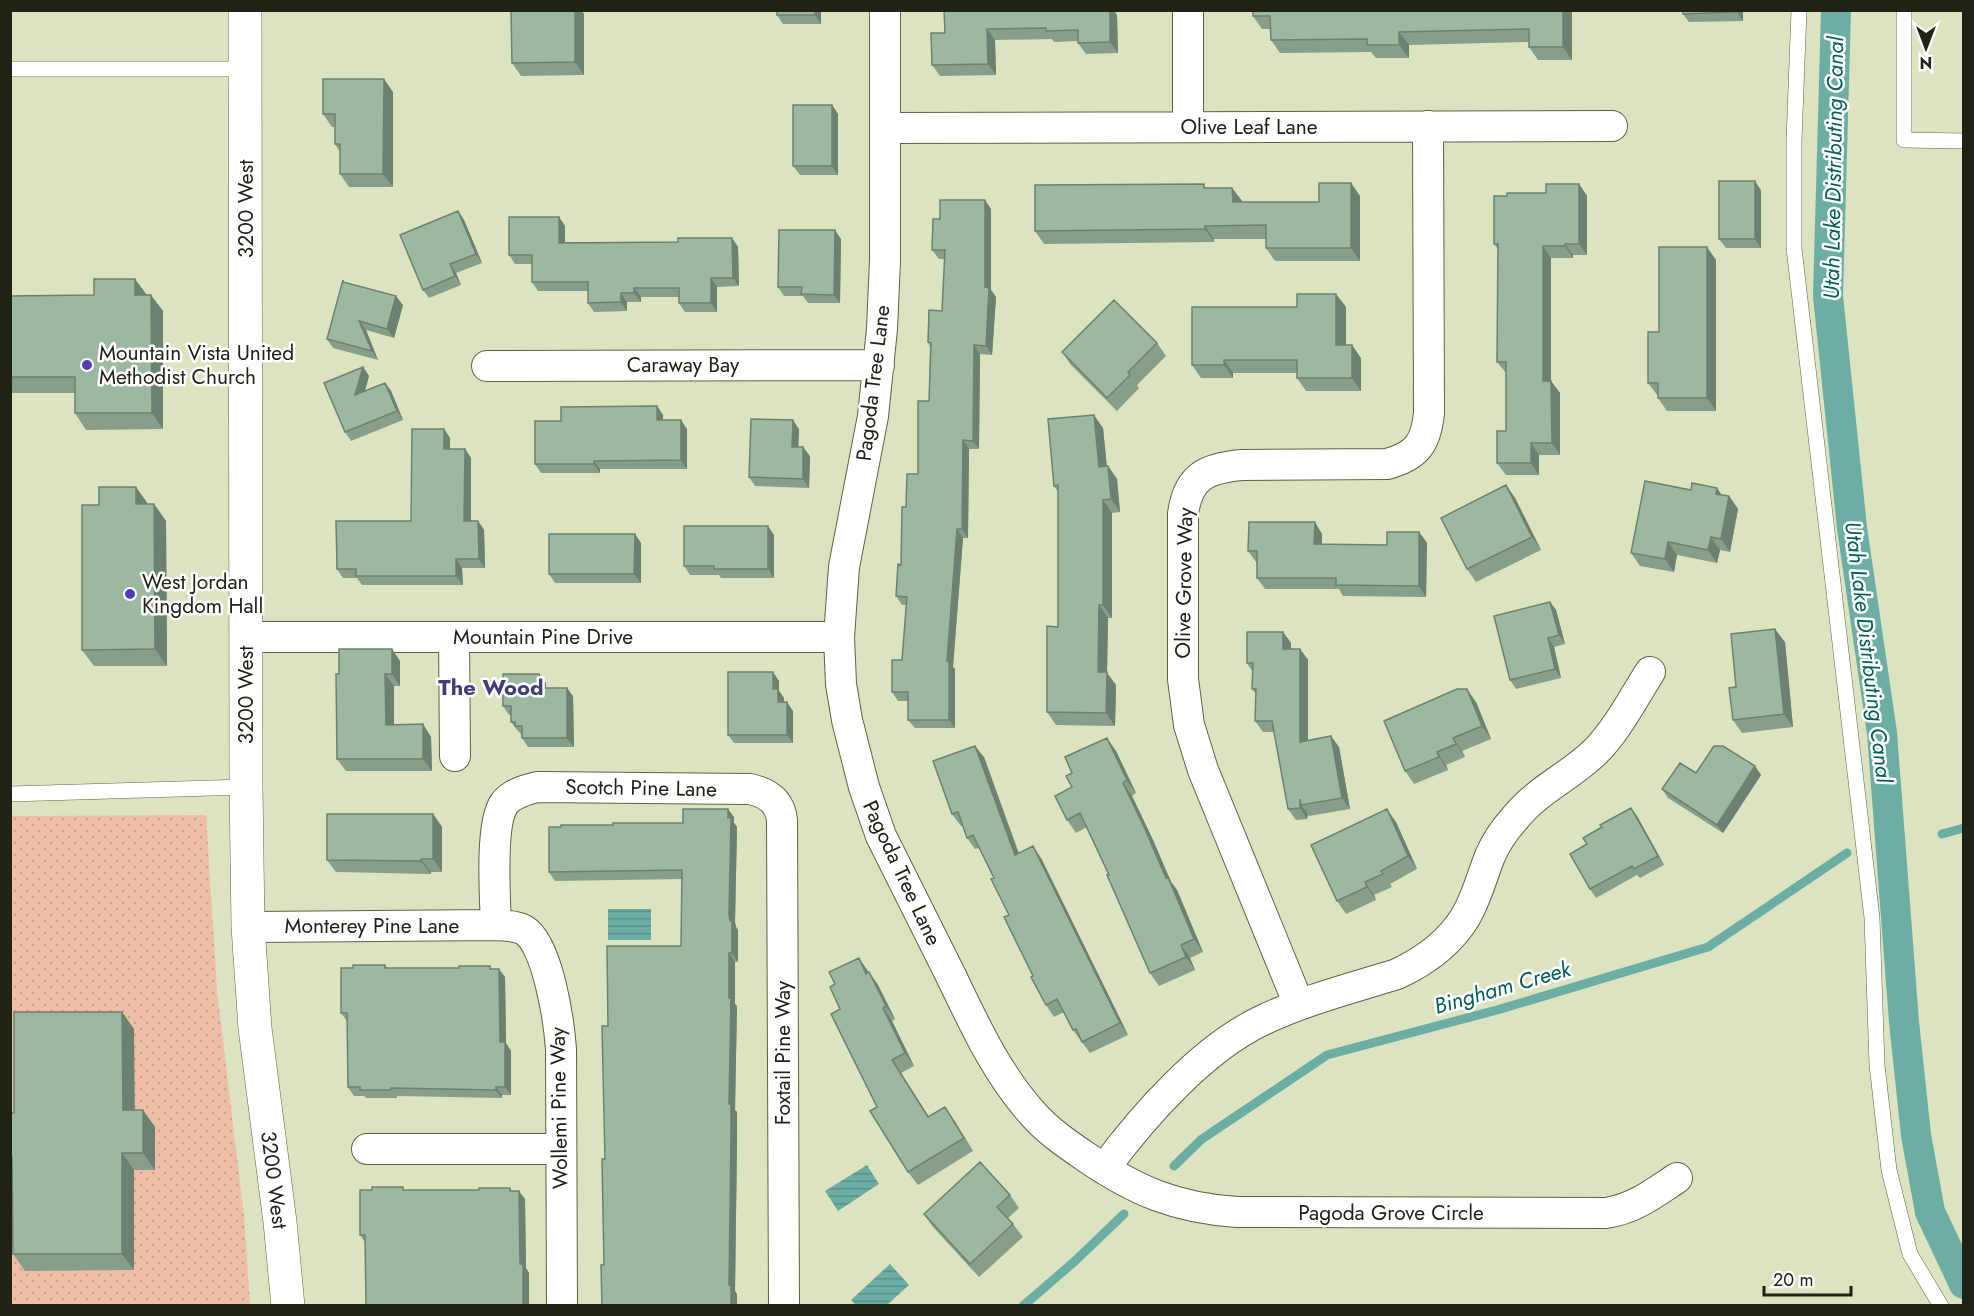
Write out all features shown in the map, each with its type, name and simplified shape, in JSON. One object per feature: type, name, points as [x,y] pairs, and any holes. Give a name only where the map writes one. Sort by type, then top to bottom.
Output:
[{"type":"street","name":"3200 West","points":[[245,10],[248,927],[255,1028],[280,1222],[288,1305]]},
{"type":"street","name":"Pagoda Tree Lane","points":[[885,10],[885,260],[879,365],[873,417],[844,567],[839,637],[841,684],[847,720],[854,754],[871,812],[881,836],[987,1049],[1034,1115],[1052,1133],[1104,1169]]},
{"type":"street","points":[[1188,10],[1188,127]]},
{"type":"street","name":"Olive Grove Way","points":[[1299,1005],[1203,770],[1189,725],[1183,679],[1184,503],[1187,493],[1199,476],[1220,468],[1242,465],[1387,464],[1406,458],[1414,453],[1420,444],[1428,424],[1429,413],[1428,126]]},
{"type":"street","name":"Olive Leaf Lane","points":[[885,128],[1612,126]]},
{"type":"street","name":"Caraway Bay","points":[[487,366],[879,365]]},
{"type":"street","name":"Mountain Pine Drive","points":[[247,637],[839,637]]},
{"type":"street","points":[[454,637],[455,756]]},
{"type":"street","points":[[1104,1169],[1134,1128],[1212,1052],[1238,1034],[1263,1020],[1299,1005],[1397,974],[1412,967],[1444,944],[1467,915],[1490,856],[1512,820],[1538,794],[1580,765],[1605,742],[1650,672]]},
{"type":"street","name":"Scotch Pine Lane","points":[[496,925],[496,823],[505,801],[525,790],[537,787],[750,789],[760,791],[776,802]]},
{"type":"street","name":"Foxtail Pine Way","points":[[776,802],[782,820],[784,1305]]},
{"type":"street","name":"Monterey Pine Lane","points":[[248,927],[496,925]]},
{"type":"street","name":"Wollemi Pine Way","points":[[496,925],[514,926],[525,930],[533,937],[543,956],[558,1023],[561,1050],[562,1305]]},
{"type":"street","points":[[367,1149],[561,1149]]},
{"type":"street","name":"Pagoda Grove Circle","points":[[1104,1169],[1143,1191],[1163,1199],[1199,1209],[1237,1212],[1606,1213],[1618,1212],[1640,1203],[1677,1178]]},
{"type":"lane","points":[[1799,10],[1794,141],[1794,248],[1872,918],[1877,1065],[1889,1170],[1910,1254],[1941,1305]]},
{"type":"lane","points":[[1904,10],[1904,140],[1964,141]]},
{"type":"lane","points":[[10,69],[246,69]]},
{"type":"lane","points":[[10,794],[246,787]]},
{"type":"shaded area","points":[[206,815],[217,991],[244,1216],[250,1305],[11,1305],[10,816]]},
{"type":"water","points":[[608,909],[651,909],[651,940],[608,940]]},
{"type":"water","points":[[867,1165],[879,1184],[838,1211],[825,1191]]},
{"type":"water","points":[[890,1264],[909,1285],[887,1305],[856,1305],[851,1300]]},
{"type":"building","points":[[511,10],[575,10],[575,62],[512,63]]},
{"type":"building","points":[[777,10],[815,10],[815,15],[777,15]]},
{"type":"building","points":[[944,10],[1110,10],[1110,42],[1078,43],[1078,30],[987,29],[988,64],[932,65],[931,33],[945,33]]},
{"type":"building","points":[[1253,10],[1563,10],[1563,47],[1529,47],[1529,29],[1399,32],[1399,45],[1367,45],[1367,39],[1271,40],[1270,16],[1253,16]]},
{"type":"building","points":[[1682,10],[1737,10],[1737,12],[1683,14]]},
{"type":"building","points":[[323,79],[384,79],[383,174],[340,174],[340,144],[335,144],[335,114],[323,114]]},
{"type":"building","points":[[793,105],[832,105],[832,166],[793,166]]},
{"type":"building","points":[[1719,181],[1755,181],[1755,239],[1719,239]]},
{"type":"building","points":[[1319,183],[1351,183],[1351,248],[1266,248],[1266,225],[1205,226],[1205,229],[1035,231],[1035,185],[1204,184],[1204,188],[1232,188],[1233,202],[1319,202]]},
{"type":"building","points":[[1546,184],[1579,184],[1579,244],[1543,246],[1543,381],[1551,381],[1552,443],[1531,443],[1531,463],[1497,463],[1497,431],[1506,431],[1506,362],[1497,362],[1498,244],[1494,244],[1494,196],[1507,196],[1507,193],[1546,193]]},
{"type":"building","points":[[940,200],[985,200],[985,287],[989,288],[986,346],[974,345],[973,441],[963,440],[962,529],[957,529],[947,661],[949,661],[949,720],[908,720],[908,692],[892,692],[892,660],[902,660],[907,597],[896,596],[898,564],[901,565],[902,507],[906,507],[907,474],[918,474],[918,401],[929,401],[931,343],[928,342],[929,310],[942,311],[945,250],[932,250],[933,219],[940,219]]},
{"type":"building","points":[[458,211],[476,254],[450,264],[455,276],[423,290],[400,235]]},
{"type":"building","points":[[509,217],[559,217],[559,243],[678,242],[678,238],[732,238],[733,278],[711,278],[711,303],[679,303],[679,288],[634,288],[634,293],[621,293],[621,302],[588,303],[588,282],[532,282],[532,255],[509,255]]},
{"type":"building","points":[[779,230],[835,230],[834,295],[801,294],[802,287],[778,287]]},
{"type":"building","points":[[1659,247],[1707,247],[1707,398],[1658,398],[1658,383],[1648,383],[1648,332],[1659,332]]},
{"type":"building","name":"Mountain Vista United Methodist Church","points":[[94,279],[135,279],[135,295],[151,295],[152,413],[75,413],[75,377],[10,377],[10,296],[94,295]]},
{"type":"building","points":[[343,280],[343,282],[396,296],[387,329],[359,321],[372,351],[327,339]]},
{"type":"building","points":[[1297,294],[1336,294],[1336,345],[1352,345],[1352,378],[1297,378],[1297,360],[1224,360],[1224,365],[1192,365],[1192,307],[1297,307]]},
{"type":"building","points":[[1114,300],[1157,343],[1128,372],[1130,375],[1107,398],[1062,352]]},
{"type":"building","points":[[363,367],[355,395],[385,383],[397,411],[345,432],[324,383]]},
{"type":"building","points":[[657,406],[657,420],[681,420],[681,460],[535,464],[535,421],[561,421],[561,407]]},
{"type":"building","points":[[1094,415],[1099,467],[1108,466],[1111,499],[1103,500],[1103,605],[1099,605],[1098,672],[1107,672],[1106,713],[1047,712],[1047,626],[1058,627],[1058,485],[1054,486],[1048,419]]},
{"type":"building","points":[[751,419],[793,420],[792,447],[803,447],[803,479],[749,477]]},
{"type":"building","points":[[412,429],[444,429],[444,449],[465,449],[464,521],[478,521],[479,559],[456,559],[456,576],[356,576],[356,569],[337,569],[336,521],[411,521]]},
{"type":"building","points":[[1645,481],[1691,490],[1692,483],[1717,488],[1716,494],[1729,496],[1721,539],[1711,537],[1708,550],[1668,542],[1665,559],[1631,553]]},
{"type":"building","points":[[1506,485],[1532,537],[1467,569],[1441,518]]},
{"type":"building","name":"West Jordan Kingdom Hall","points":[[99,487],[136,487],[136,504],[154,504],[155,649],[82,650],[82,505],[99,505]]},
{"type":"building","points":[[1249,522],[1315,522],[1314,544],[1387,545],[1387,532],[1419,532],[1419,586],[1336,585],[1336,578],[1257,578],[1257,551],[1248,551]]},
{"type":"building","points":[[684,526],[768,526],[768,569],[714,569],[714,566],[684,566]]},
{"type":"building","points":[[549,534],[635,534],[634,574],[549,574]]},
{"type":"building","points":[[1550,602],[1559,635],[1548,638],[1555,669],[1510,680],[1494,616]]},
{"type":"building","points":[[1775,629],[1784,714],[1733,720],[1729,688],[1736,687],[1731,634]]},
{"type":"building","points":[[1247,632],[1283,632],[1283,649],[1300,649],[1300,742],[1331,736],[1342,798],[1301,805],[1300,799],[1300,808],[1288,809],[1272,721],[1255,721],[1256,689],[1252,689],[1253,663],[1247,663]]},
{"type":"building","points":[[339,649],[392,649],[392,674],[385,674],[386,725],[423,724],[423,759],[337,759],[336,674],[339,674]]},
{"type":"building","points":[[728,672],[773,672],[773,689],[778,689],[778,702],[787,702],[787,735],[728,735]]},
{"type":"building","points":[[503,674],[539,674],[540,688],[567,688],[567,738],[522,738],[522,726],[515,726],[515,722],[511,722],[511,706],[503,706]]},
{"type":"building","points":[[1457,689],[1467,689],[1482,726],[1453,738],[1456,744],[1437,752],[1439,757],[1405,771],[1384,721]]},
{"type":"building","points":[[1107,738],[1127,780],[1123,783],[1166,878],[1168,877],[1194,939],[1181,945],[1186,957],[1150,973],[1080,813],[1067,820],[1055,796],[1072,787],[1066,776],[1072,773],[1065,757]]},
{"type":"building","points":[[975,746],[1015,855],[1033,846],[1120,1023],[1082,1042],[1057,999],[1046,1005],[1004,917],[1009,915],[973,835],[967,838],[958,812],[952,814],[933,761]]},
{"type":"building","points":[[1714,746],[1723,746],[1755,766],[1717,825],[1662,789],[1680,763],[1696,773]]},
{"type":"building","points":[[1631,808],[1658,856],[1634,869],[1632,866],[1590,889],[1570,854],[1587,844],[1583,838],[1602,827],[1600,825]]},
{"type":"building","points":[[683,809],[728,809],[728,818],[731,818],[729,1285],[731,1285],[731,1305],[602,1305],[601,1265],[604,1265],[602,1159],[605,1159],[602,1026],[608,1026],[607,946],[681,946],[682,870],[549,872],[549,827],[613,825],[613,823],[683,823]]},
{"type":"building","points":[[1387,809],[1408,856],[1381,871],[1383,874],[1365,882],[1367,887],[1337,901],[1311,845]]},
{"type":"building","points":[[327,814],[433,814],[433,859],[421,859],[421,861],[327,860]]},
{"type":"building","points":[[859,958],[866,974],[869,972],[886,1006],[883,1008],[905,1053],[892,1060],[928,1117],[945,1107],[964,1138],[908,1172],[870,1111],[877,1107],[831,1014],[840,1009],[830,987],[835,984],[829,972]]},
{"type":"building","points":[[353,965],[385,965],[385,968],[490,966],[490,969],[499,969],[500,1042],[505,1042],[505,1087],[496,1087],[496,1090],[391,1088],[391,1090],[360,1090],[360,1087],[348,1087],[347,1013],[341,1013],[341,968],[353,968]]},
{"type":"building","points":[[14,1012],[122,1012],[123,1110],[143,1110],[143,1153],[122,1153],[122,1254],[13,1254],[10,1113],[14,1113]]},
{"type":"building","points":[[980,1162],[1010,1195],[997,1207],[1013,1224],[970,1264],[924,1214]]},
{"type":"building","points":[[372,1187],[403,1187],[403,1190],[510,1188],[510,1191],[519,1191],[523,1305],[366,1305],[365,1235],[360,1235],[360,1190],[372,1190]]},
{"type":"waterway","name":"Utah Lake Distributing Canal","points":[[1836,10],[1828,296],[1852,528],[1882,733],[1904,1022],[1916,1135],[1930,1212],[1964,1284]]},
{"type":"waterway","name":"Bingham Creek","points":[[1942,834],[1964,828]]},
{"type":"waterway","name":"Bingham Creek","points":[[1174,1166],[1202,1139],[1327,1055],[1497,1010],[1708,947],[1847,853]]},
{"type":"waterway","name":"Bingham Creek","points":[[1023,1306],[1124,1214]]},
{"type":"place","name":"Mountain Vista United Methodist Church","points":[[87,365]]},
{"type":"place","name":"West Jordan Kingdom Hall","points":[[130,594]]},
{"type":"district","name":"The Wood","points":[[491,687]]}]
